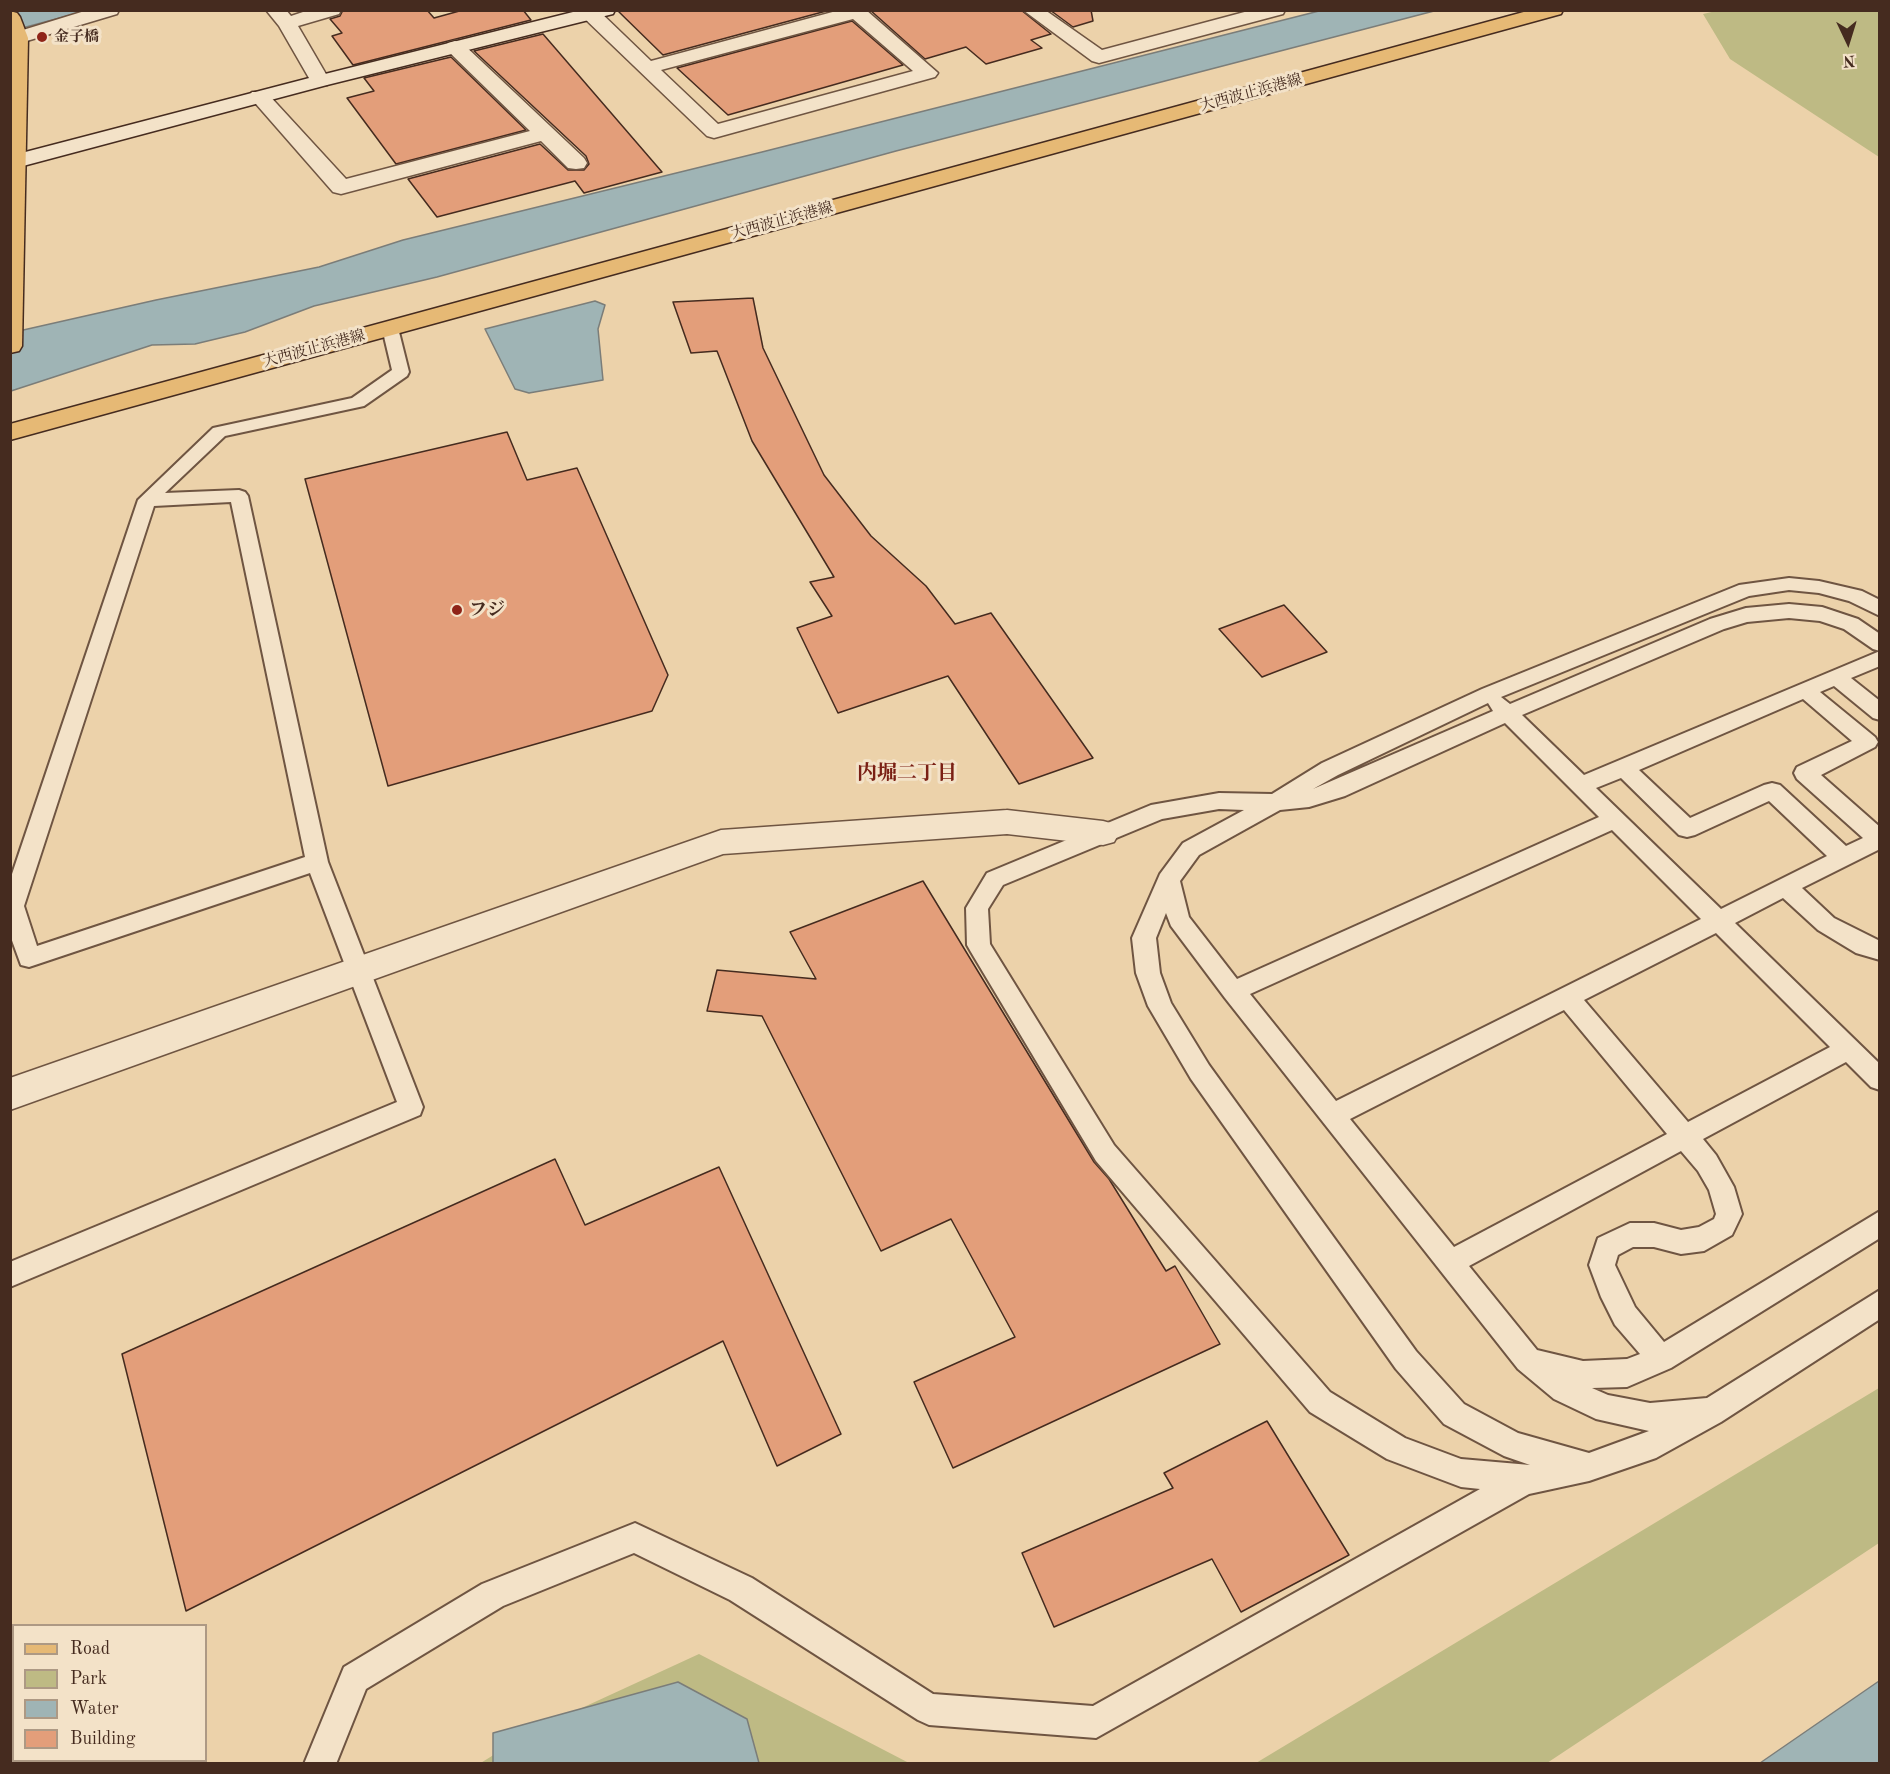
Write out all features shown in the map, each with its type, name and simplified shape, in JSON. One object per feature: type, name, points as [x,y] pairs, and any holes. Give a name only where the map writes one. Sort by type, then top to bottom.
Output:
[{"type":"main road","name":"大西波止浜港線","points":[[10,432],[1554,10]]},
{"type":"main road","points":[[10,346],[15,160],[14,31]]},
{"type":"street","points":[[14,31],[110,10]]},
{"type":"street","points":[[320,81],[281,17],[332,10]]},
{"type":"street","points":[[1032,10],[1099,57],[1276,10]]},
{"type":"street","points":[[15,160],[259,96],[598,12],[647,68],[714,132],[928,73],[855,11],[647,68]]},
{"type":"street","points":[[455,47],[576,163]]},
{"type":"street","points":[[259,96],[341,187],[545,133]]},
{"type":"street","points":[[10,1094],[722,842],[1007,822],[1103,833]]},
{"type":"lane","points":[[317,862],[29,958],[13,906],[147,500],[219,432],[358,402],[402,372],[390,328]]},
{"type":"lane","points":[[10,1275],[411,1107],[317,862],[239,496],[147,500]]},
{"type":"lane","points":[[1589,1467],[1514,1446],[1454,1414],[1406,1360],[1200,1072],[1160,1006],[1148,973],[1144,938],[1168,880],[1191,849],[1330,769],[1489,694],[1746,590],[1790,584],[1819,587],[1855,596],[1880,609]]},
{"type":"lane","points":[[1880,644],[1851,624],[1822,614],[1789,610],[1746,615],[1718,624],[1508,713],[1337,790],[1309,799],[1276,802],[1219,801],[1159,811],[995,879],[977,908],[980,945],[1105,1153],[1320,1402],[1397,1449],[1461,1473],[1525,1480],[1589,1467],[1646,1448],[1711,1412],[1880,1303]]},
{"type":"lane","points":[[1581,785],[1880,658]]},
{"type":"lane","points":[[1836,677],[1880,713]]},
{"type":"lane","points":[[1331,1116],[1879,839],[1805,774],[1868,742],[1805,690]]},
{"type":"lane","points":[[1489,694],[1880,1080]]},
{"type":"lane","points":[[1624,768],[1687,829],[1772,791],[1843,857]]},
{"type":"lane","points":[[1233,991],[1615,819]]},
{"type":"lane","points":[[1168,880],[1179,920],[1331,1116],[1528,1360],[1564,1389],[1606,1409],[1650,1417],[1711,1412]]},
{"type":"lane","points":[[1785,886],[1826,924],[1864,946],[1880,951]]},
{"type":"lane","points":[[1567,997],[1707,1163],[1721,1188],[1729,1214],[1723,1227],[1704,1239],[1681,1242],[1654,1235],[1630,1234],[1607,1247],[1602,1265],[1610,1288],[1624,1316],[1661,1359]]},
{"type":"lane","points":[[1449,1263],[1848,1049]]},
{"type":"lane","points":[[1528,1360],[1583,1375],[1627,1373],[1661,1359],[1880,1223]]},
{"type":"lane","points":[[320,1764],[355,1678],[493,1595],[635,1538],[741,1589],[929,1709],[1096,1722],[1525,1480]]},
{"type":"green space","points":[[1716,11],[1879,11],[1879,157],[1730,59],[1703,14]]},
{"type":"green space","points":[[1879,1388],[1879,1543],[1547,1763],[1256,1763]]},
{"type":"green space","points":[[699,1654],[909,1763],[479,1764],[534,1730]]},
{"type":"water","points":[[11,11],[86,11],[11,31]]},
{"type":"water","points":[[1319,11],[1434,11],[896,151],[437,277],[314,306],[245,332],[195,344],[152,345],[11,391],[10,333],[319,267],[403,240]]},
{"type":"water","points":[[595,301],[605,305],[598,329],[603,380],[529,393],[515,389],[485,329]]},
{"type":"water","points":[[1879,1681],[1879,1763],[1760,1763]]},
{"type":"water","points":[[678,1682],[747,1719],[759,1763],[493,1763],[493,1733]]},
{"type":"building","points":[[343,10],[427,10],[434,18],[463,10],[523,10],[531,20],[353,65],[332,36],[342,33],[330,19],[340,16]]},
{"type":"building","points":[[617,10],[830,10],[663,55]]},
{"type":"building","points":[[870,10],[1021,10],[1051,34],[1031,40],[1042,48],[986,64],[966,47],[925,59]]},
{"type":"building","points":[[1050,10],[1091,10],[1093,21],[1073,27]]},
{"type":"building","points":[[852,21],[903,65],[728,115],[677,68]]},
{"type":"building","points":[[543,34],[662,172],[584,193],[575,181],[437,217],[408,179],[540,144],[568,170],[584,170],[589,164],[586,156],[474,51]]},
{"type":"building","points":[[451,57],[526,130],[396,164],[347,98],[374,91],[364,78]]},
{"type":"building","points":[[753,298],[763,348],[824,475],[871,536],[926,586],[955,624],[991,613],[1093,758],[1019,784],[948,676],[838,713],[797,628],[832,616],[810,582],[834,577],[752,441],[717,351],[691,353],[673,302]]},
{"type":"building","points":[[507,432],[527,480],[577,468],[668,675],[652,711],[388,786],[305,479]]},
{"type":"building","points":[[1284,605],[1327,652],[1262,677],[1219,629]]},
{"type":"building","points":[[923,881],[1094,1162],[1109,1179],[1166,1271],[1175,1266],[1220,1344],[953,1468],[914,1382],[1015,1337],[951,1219],[881,1251],[762,1016],[707,1011],[717,970],[816,979],[790,932]]},
{"type":"building","points":[[555,1159],[585,1225],[719,1167],[841,1434],[777,1466],[723,1341],[186,1611],[122,1354]]},
{"type":"building","points":[[1267,1421],[1349,1555],[1241,1612],[1212,1559],[1054,1627],[1022,1553],[1173,1488],[1164,1473]]},
{"type":"place","name":"金子橋","points":[[42,37]]},
{"type":"place","name":"フジ","points":[[457,610]]},
{"type":"district","name":"内堀二丁目","points":[[907,774]]}]
